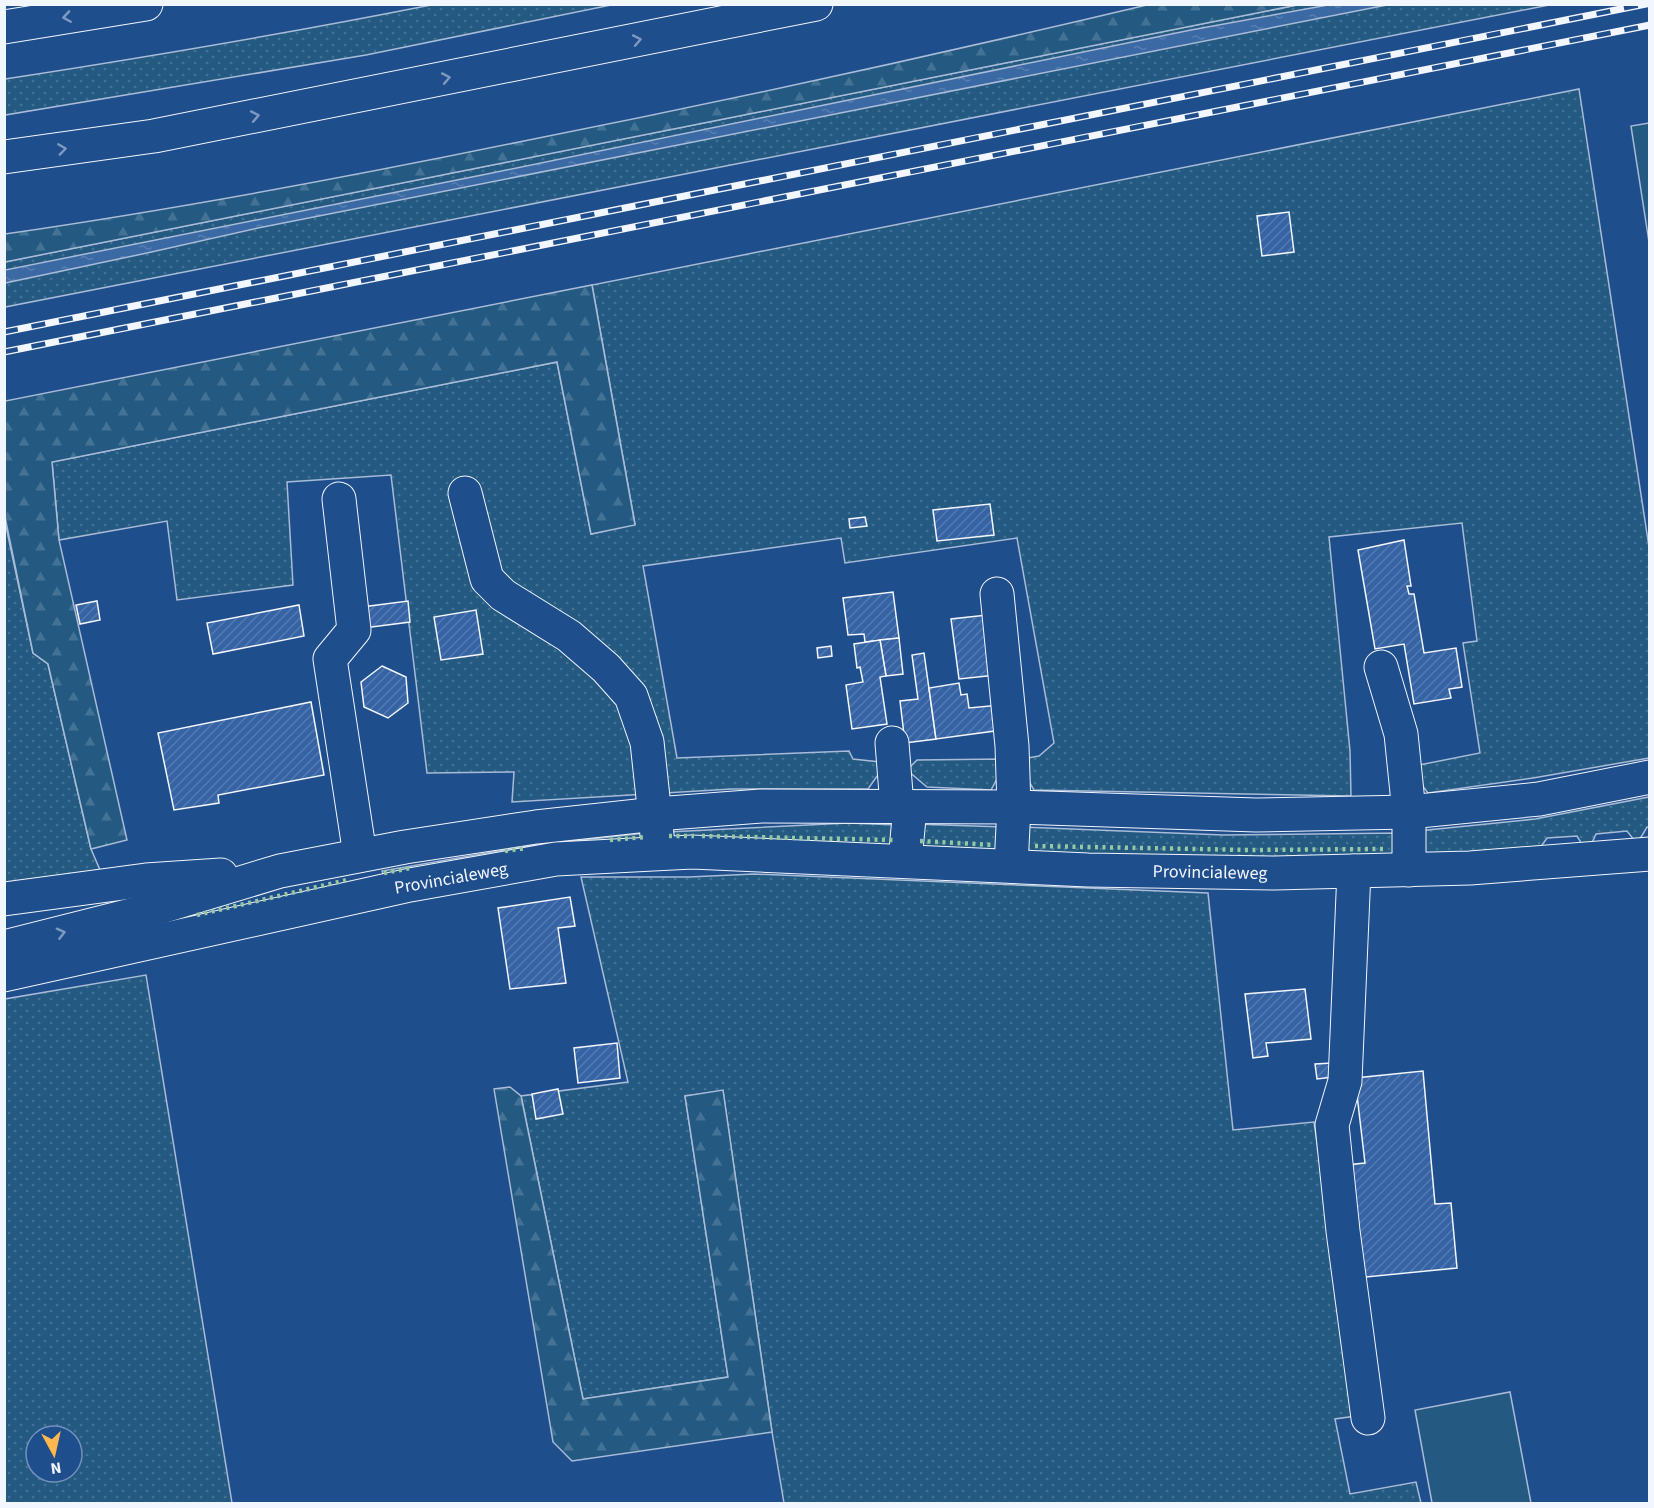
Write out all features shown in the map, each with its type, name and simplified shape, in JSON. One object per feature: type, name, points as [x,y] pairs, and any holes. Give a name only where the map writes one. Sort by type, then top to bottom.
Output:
[{"type":"main road","points":[[4,27],[146,4]]},
{"type":"main road","points":[[4,157],[154,136],[816,4]]},
{"type":"main road","points":[[465,493],[487,579],[503,595],[569,636],[606,668],[632,696],[647,742],[656,814],[658,854]]},
{"type":"main road","points":[[339,499],[354,630],[330,659],[360,855]]},
{"type":"main road","points":[[997,594],[1012,746],[1014,807],[1011,866]]},
{"type":"main road","points":[[1381,667],[1401,734],[1409,812],[1409,870]]},
{"type":"main road","points":[[892,743],[904,806],[905,861]]},
{"type":"main road","name":"Provincialeweg","points":[[4,947],[151,910],[280,871],[360,855],[536,827],[656,814],[761,806],[1014,807],[1256,815],[1409,812],[1539,799],[1650,777]]},
{"type":"main road","name":"Provincialeweg","points":[[4,975],[444,878],[556,859],[692,852],[1088,870],[1263,873],[1470,868],[1650,854]]},
{"type":"main road","name":"Provincialeweg","points":[[4,899],[146,880],[280,871]]},
{"type":"main road","points":[[1354,871],[1346,1081],[1332,1125],[1343,1231],[1368,1418]]},
{"type":"green space","points":[[1151,4],[1297,5],[5,262],[5,234],[198,203],[455,155],[836,76]]},
{"type":"green space","points":[[431,5],[611,5],[366,55],[5,115],[5,79],[218,44]]},
{"type":"green space","points":[[1297,5],[1549,5],[5,307],[4,262]]},
{"type":"green space","points":[[1579,89],[1649,547],[1649,758],[1428,793],[1417,779],[1414,766],[1480,753],[1463,643],[1477,641],[1462,523],[1329,537],[1350,751],[1351,796],[1034,790],[1025,775],[1022,759],[1039,756],[1054,743],[1017,538],[845,563],[841,538],[643,566],[677,758],[849,751],[853,759],[880,762],[880,772],[868,789],[732,789],[512,802],[514,772],[427,773],[391,475],[287,482],[293,585],[177,600],[167,521],[59,540],[52,462],[557,362],[591,534],[635,524],[592,285]]},
{"type":"green space","points":[[1650,123],[1649,242],[1631,126]]},
{"type":"green space","points":[[592,285],[635,525],[591,534],[557,362],[52,462],[59,540],[127,840],[91,849],[48,664],[33,653],[5,517],[5,401]]},
{"type":"green space","points":[[4,517],[33,653],[48,664],[91,849],[100,870],[4,883]]},
{"type":"green space","points":[[1002,759],[999,775],[991,790],[927,787],[907,770],[917,760]]},
{"type":"green space","points":[[1649,797],[1649,827],[1640,839],[1634,840],[1627,831],[1596,834],[1591,845],[1583,846],[1577,836],[1547,838],[1540,848],[1428,859],[1417,845],[1418,831],[1535,819]]},
{"type":"green space","points":[[848,823],[898,825],[894,845],[666,839],[667,832]]},
{"type":"green space","points":[[914,824],[1004,827],[1002,840],[993,851],[920,847]]},
{"type":"green space","points":[[1021,827],[1223,835],[1401,833],[1391,860],[1030,856],[1021,839]]},
{"type":"green space","points":[[645,833],[647,841],[384,876],[382,871],[528,846]]},
{"type":"green space","points":[[754,874],[1208,893],[1233,1130],[1314,1122],[1356,1416],[1335,1419],[1350,1494],[1416,1482],[1421,1503],[784,1503],[723,1091],[685,1096],[728,1377],[583,1399],[521,1096],[628,1082],[581,877],[689,877]]},
{"type":"green space","points":[[146,975],[232,1503],[5,1503],[5,999]]},
{"type":"green space","points":[[510,1087],[521,1096],[583,1399],[728,1377],[685,1096],[723,1090],[772,1432],[572,1461],[553,1442],[494,1089]]},
{"type":"green space","points":[[1510,1392],[1531,1503],[1432,1503],[1415,1410]]},
{"type":"water","points":[[1328,5],[1387,5],[258,228],[5,283],[5,270],[1191,30]]},
{"type":"building","points":[[1289,212],[1294,252],[1262,256],[1257,216]]},
{"type":"building","points":[[990,504],[994,535],[937,541],[933,510]]},
{"type":"building","points":[[865,517],[867,526],[850,528],[849,519]]},
{"type":"building","points":[[1404,540],[1411,586],[1407,586],[1409,594],[1414,594],[1424,653],[1456,648],[1462,687],[1449,689],[1451,698],[1414,704],[1404,644],[1375,649],[1358,550]]},
{"type":"building","points":[[893,592],[899,638],[865,642],[864,634],[848,635],[843,598]]},
{"type":"building","points":[[97,601],[100,620],[80,624],[76,605]]},
{"type":"building","points":[[408,601],[410,622],[364,628],[362,607]]},
{"type":"building","points":[[299,605],[304,636],[213,654],[207,623]]},
{"type":"building","points":[[476,610],[483,654],[441,660],[434,617]]},
{"type":"building","points":[[987,615],[996,675],[959,679],[951,619]]},
{"type":"building","points":[[899,638],[903,674],[886,676],[880,640]]},
{"type":"building","points":[[880,640],[886,676],[880,677],[887,724],[852,729],[846,685],[863,682],[860,667],[857,668],[854,644]]},
{"type":"building","points":[[831,646],[832,656],[818,658],[817,648]]},
{"type":"building","points":[[924,653],[936,739],[905,743],[900,701],[918,699],[912,655]]},
{"type":"building","points":[[382,666],[406,677],[408,703],[388,718],[364,707],[361,682]]},
{"type":"building","points":[[959,683],[961,695],[967,694],[969,708],[1000,705],[1002,730],[936,739],[929,688]]},
{"type":"building","points":[[311,702],[324,775],[218,795],[219,803],[174,810],[158,733]]},
{"type":"building","points":[[570,897],[575,926],[558,928],[566,983],[510,989],[498,908]]},
{"type":"building","points":[[1305,989],[1311,1039],[1266,1043],[1268,1056],[1253,1058],[1245,994]]},
{"type":"building","points":[[617,1043],[620,1078],[578,1083],[574,1048]]},
{"type":"building","points":[[1332,1063],[1333,1077],[1317,1079],[1315,1064]]},
{"type":"building","points":[[1423,1071],[1435,1204],[1451,1203],[1457,1268],[1356,1278],[1346,1165],[1365,1163],[1355,1078]]},
{"type":"building","points":[[558,1089],[563,1114],[536,1119],[532,1094]]},
{"type":"railway","points":[[4,332],[1646,4]]},
{"type":"railway","points":[[4,352],[1650,25]]},
{"type":"hedge","points":[[669,836],[694,836]]},
{"type":"hedge","points":[[702,836],[894,840]]},
{"type":"hedge","points":[[610,840],[646,837]]},
{"type":"hedge","points":[[920,841],[994,845]]},
{"type":"hedge","points":[[1035,846],[1250,850],[1384,849]]},
{"type":"hedge","points":[[505,851],[527,848]]},
{"type":"hedge","points":[[384,873],[411,868]]},
{"type":"hedge","points":[[197,915],[347,880]]}]
